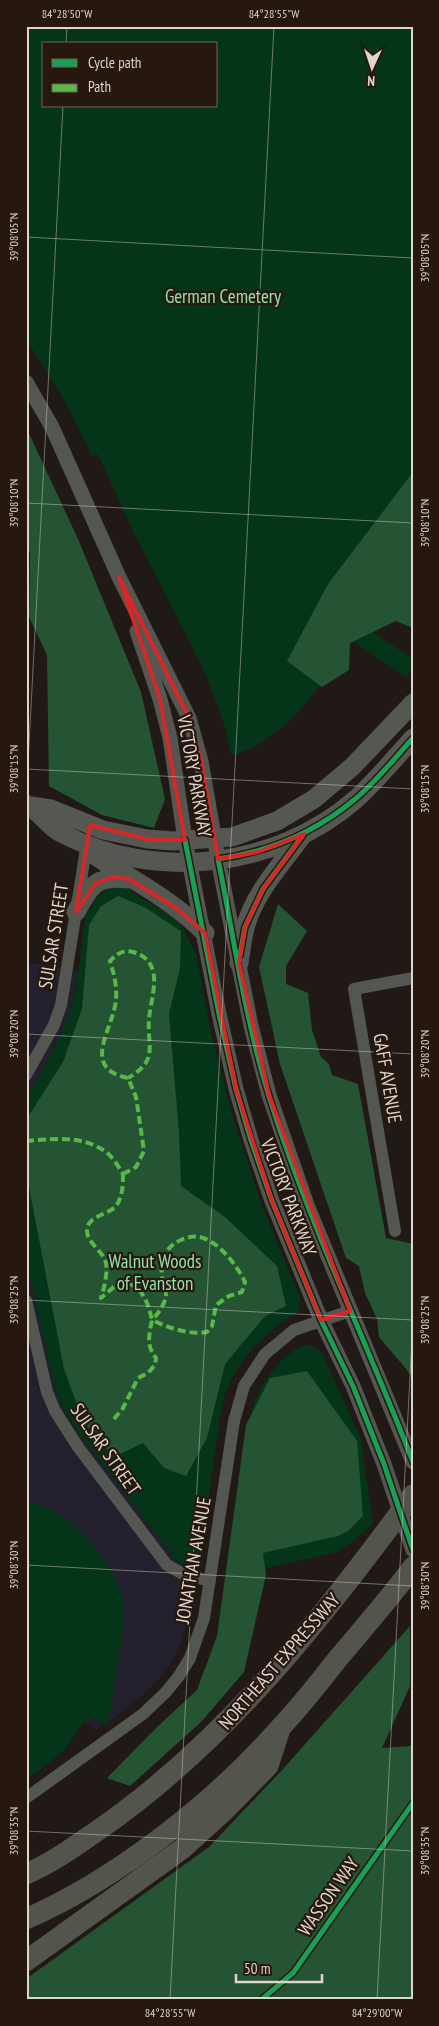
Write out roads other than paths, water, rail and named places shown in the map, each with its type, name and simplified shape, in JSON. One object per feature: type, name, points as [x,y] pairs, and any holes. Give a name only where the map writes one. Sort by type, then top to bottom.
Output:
[{"type":"highway","name":"NORTHEAST EXPRESSWAY","points":[[26,1874],[47,1865],[115,1819],[150,1792],[218,1731],[253,1695],[294,1648],[413,1495]]},
{"type":"highway","points":[[26,1919],[102,1878],[177,1824],[240,1770],[280,1729],[413,1567]]},
{"type":"highway","points":[[26,1961],[182,1850],[268,1766],[280,1729]]},
{"type":"main road","points":[[28,805],[51,809],[103,830],[148,839],[185,840],[232,837],[260,828],[314,800],[352,767],[413,703]]},
{"type":"main road","points":[[86,847],[123,857],[158,862],[190,862],[258,852],[304,834],[355,800],[413,738]]},
{"type":"main road","points":[[28,805],[58,832],[86,847],[130,879],[176,908],[205,933]]},
{"type":"main road","points":[[239,963],[246,927],[262,889],[304,834]]},
{"type":"main road","points":[[76,912],[86,892],[95,884],[112,877],[130,879]]},
{"type":"street","name":"VICTORY PARKWAY","points":[[26,382],[52,427],[119,577],[189,718],[201,761],[218,859],[253,1034],[269,1095],[307,1205],[413,1462]]},
{"type":"street","name":"VICTORY PARKWAY","points":[[119,577],[160,699],[170,738],[185,840],[234,1079],[251,1140],[272,1201],[321,1320],[356,1394],[384,1464],[413,1550]]},
{"type":"street","name":"SULSAR STREET","points":[[26,1075],[54,1026],[61,1005],[90,825]]},
{"type":"street","name":"GAFF AVENUE","points":[[395,1231],[354,989],[413,978]]},
{"type":"street","name":"SULSAR STREET","points":[[26,1300],[47,1392],[66,1430],[167,1565],[183,1574],[210,1581]]},
{"type":"street","name":"JONATHAN AVENUE","points":[[26,1798],[143,1714],[166,1692],[183,1670],[198,1638],[204,1618],[234,1421],[244,1386],[255,1367],[277,1343],[294,1330],[350,1311]]},
{"type":"park label","name":"German Cemetery","points":[[223,296]]},
{"type":"park label","name":"Walnut Woods of Evanston","points":[[155,1272]]}]
